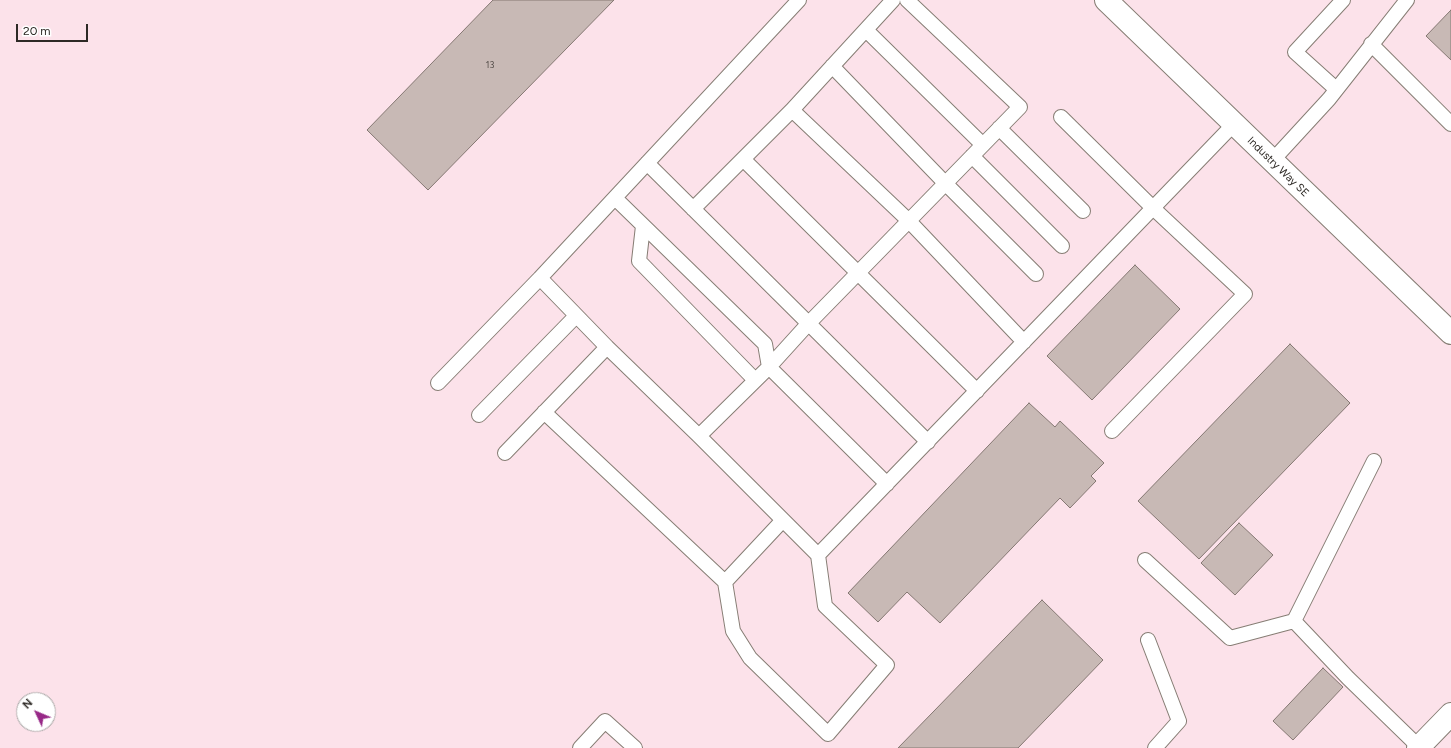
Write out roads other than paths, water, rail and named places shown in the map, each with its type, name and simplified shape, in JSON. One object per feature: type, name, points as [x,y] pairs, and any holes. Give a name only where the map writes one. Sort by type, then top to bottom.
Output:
[{"type":"street","name":"Industry Way SE","points":[[1106,0],[1451,333]]},
{"type":"street","points":[[1418,747],[1451,714]]},
{"type":"lane","points":[[438,383],[540,278],[799,0]]},
{"type":"lane","points":[[693,209],[792,110],[893,0]]},
{"type":"lane","points":[[699,436],[769,367],[808,324],[1020,107],[907,0]]},
{"type":"lane","points":[[1336,89],[1295,52],[1343,0]]},
{"type":"lane","points":[[1272,161],[1329,99],[1407,0]]},
{"type":"lane","points":[[866,30],[983,145]]},
{"type":"lane","points":[[1371,44],[1451,124]]},
{"type":"lane","points":[[832,66],[945,183],[1036,274]]},
{"type":"lane","points":[[792,110],[909,221],[1024,342]]},
{"type":"lane","points":[[1061,117],[1153,208],[1245,294],[1112,431]]},
{"type":"lane","points":[[818,555],[1234,124]]},
{"type":"lane","points":[[999,128],[1082,212]]},
{"type":"lane","points":[[972,156],[1062,246]]},
{"type":"lane","points":[[743,159],[977,391]]},
{"type":"lane","points":[[647,163],[928,442]]},
{"type":"lane","points":[[615,198],[765,344],[769,367],[887,484]]},
{"type":"lane","points":[[643,226],[639,261],[755,380]]},
{"type":"lane","points":[[540,278],[607,347],[699,436],[818,555],[825,606],[887,665],[828,734],[750,658],[733,632],[725,582],[544,412]]},
{"type":"lane","points":[[479,415],[576,316]]},
{"type":"lane","points":[[504,452],[607,347]]},
{"type":"lane","points":[[1145,560],[1230,638],[1294,621],[1374,461]]},
{"type":"lane","points":[[725,582],[782,520]]},
{"type":"lane","points":[[1294,621],[1348,678],[1418,747]]},
{"type":"lane","points":[[1148,640],[1179,721],[1155,748]]},
{"type":"lane","points":[[580,748],[605,721],[635,748]]}]
